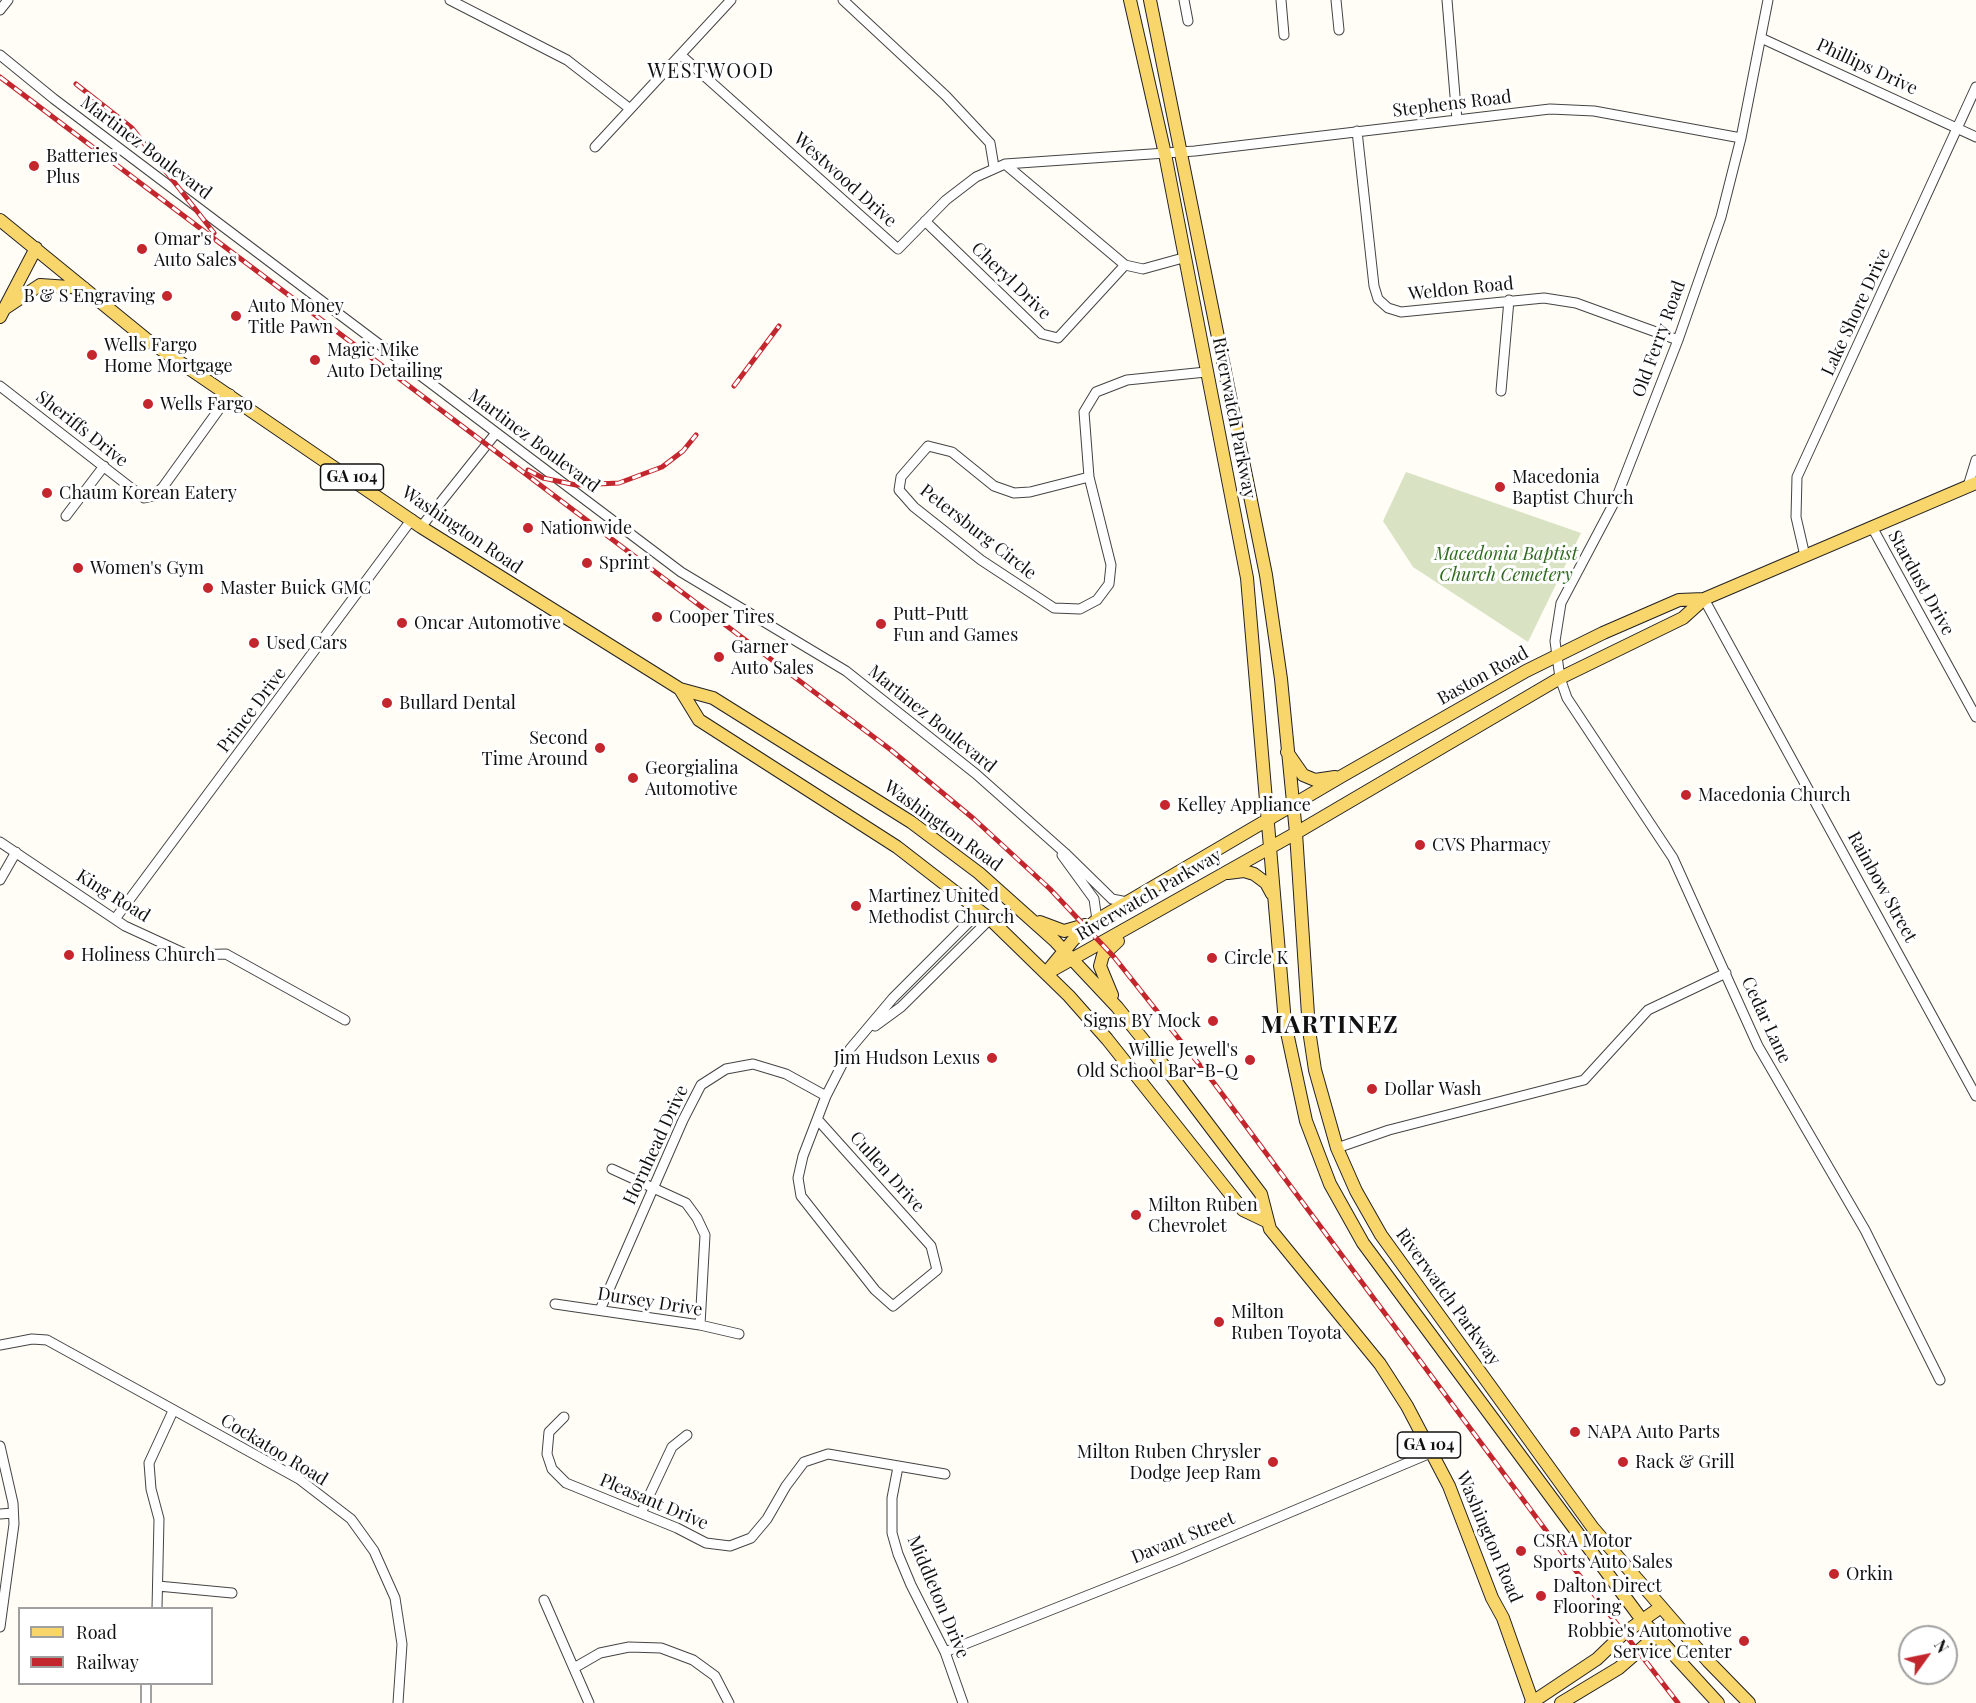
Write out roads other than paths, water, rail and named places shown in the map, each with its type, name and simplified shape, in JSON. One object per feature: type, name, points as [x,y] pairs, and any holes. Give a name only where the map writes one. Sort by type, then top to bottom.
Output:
[{"type":"main road","name":"Riverwatch Parkway","points":[[1130,0],[1165,154],[1183,258],[1247,578],[1288,1040],[1300,1105],[1335,1194],[1363,1243],[1642,1620],[1718,1703]]},
{"type":"main road","name":"Riverwatch Parkway","points":[[1150,0],[1266,575],[1281,679],[1286,751],[1296,833],[1311,1038],[1315,1070],[1337,1148],[1365,1207],[1406,1272],[1593,1528],[1673,1621],[1749,1703]]},
{"type":"main road","name":"Washington Road","points":[[0,220],[146,339],[417,523],[680,689],[713,698],[911,822],[979,873],[1069,955],[1117,1007],[1261,1194],[1266,1221]]},
{"type":"main road","points":[[2,313],[36,248]]},
{"type":"main road","points":[[2,313],[40,285],[84,288]]},
{"type":"main road","name":"Baston Road","points":[[1046,973],[1069,955],[1074,939],[1097,920],[1342,776],[1557,656],[1678,600],[1704,599],[1972,485]]},
{"type":"main road","name":"Riverwatch Parkway","points":[[1069,955],[1125,931],[1560,678],[1683,618],[1704,599]]},
{"type":"main road","name":"Washington Road","points":[[680,689],[699,720],[897,847],[980,910],[1046,973],[1107,1039],[1243,1210],[1266,1221],[1380,1364],[1433,1452],[1492,1598],[1503,1618],[1532,1703]]},
{"type":"main road","points":[[1286,751],[1303,775],[1315,780],[1342,776]]},
{"type":"main road","points":[[1223,873],[1244,871],[1259,877],[1275,900]]},
{"type":"main road","points":[[1030,918],[1064,931],[1097,920]]},
{"type":"main road","points":[[1117,1007],[1100,966],[1103,955],[1125,931]]},
{"type":"main road","points":[[1288,1040],[1311,1038]]},
{"type":"main road","points":[[1532,1703],[1598,1659],[1642,1620],[1661,1607]]},
{"type":"main road","points":[[1532,1703],[1559,1703],[1619,1668],[1673,1621]]},
{"type":"street","points":[[0,10],[8,0]]},
{"type":"street","points":[[450,0],[567,60],[629,108]]},
{"type":"street","points":[[595,147],[629,108],[682,56],[731,0]]},
{"type":"street","points":[[843,0],[946,96],[990,142],[994,166]]},
{"type":"street","points":[[1185,0],[1188,21]]},
{"type":"street","points":[[1281,0],[1284,35]]},
{"type":"street","points":[[1336,0],[1339,30]]},
{"type":"street","points":[[1447,0],[1457,120]]},
{"type":"street","name":"Old Ferry Road","points":[[1560,678],[1555,641],[1561,603],[1616,499],[1678,340],[1720,217],[1741,138],[1768,0]]},
{"type":"street","name":"Phillips Drive","points":[[1761,38],[1976,137]]},
{"type":"street","name":"Martinez Boulevard","points":[[0,55],[54,99],[702,586],[846,671],[976,774],[1112,899],[1129,902]]},
{"type":"street","name":"Westwood Drive","points":[[682,56],[898,249],[955,193],[994,166],[1039,159],[1165,154]]},
{"type":"street","name":"Lake Shore Drive","points":[[1805,556],[1796,518],[1797,477],[1976,87]]},
{"type":"street","name":"Stephens Road","points":[[1165,154],[1550,109],[1572,109],[1741,138]]},
{"type":"street","name":"Weldon Road","points":[[1357,131],[1374,286],[1378,299],[1388,308],[1401,312],[1544,298],[1561,300],[1678,340]]},
{"type":"street","points":[[1005,164],[1125,265],[1143,269],[1183,258]]},
{"type":"street","name":"Cheryl Drive","points":[[925,221],[1042,334],[1058,338],[1125,265]]},
{"type":"street","points":[[1501,392],[1509,300]]},
{"type":"street","name":"Petersburg Circle","points":[[1089,477],[1030,492],[1014,493],[994,486],[952,452],[928,446],[901,477],[899,490],[914,507],[981,560],[1040,599],[1054,608],[1080,609],[1097,600],[1109,584],[1111,565],[1089,477],[1083,412],[1096,392],[1127,380],[1206,372]]},
{"type":"street","name":"Sheriffs Drive","points":[[0,386],[144,498],[153,496],[163,487],[230,394]]},
{"type":"street","name":"Prince Drive","points":[[115,919],[417,523],[496,433]]},
{"type":"street","points":[[1972,485],[1976,460]]},
{"type":"street","points":[[66,516],[104,466]]},
{"type":"street","name":"Stardust Drive","points":[[1872,527],[1976,717]]},
{"type":"street","name":"Rainbow Street","points":[[1704,599],[1976,1096]]},
{"type":"street","name":"Cedar Lane","points":[[1560,678],[1568,698],[1592,738],[1673,858],[1758,1047],[1865,1230],[1940,1380]]},
{"type":"street","name":"King Road","points":[[0,842],[115,919],[188,955],[226,954],[345,1020]]},
{"type":"street","name":"Martinez Boulevard","points":[[1053,844],[1094,899],[1097,920]]},
{"type":"street","points":[[0,880],[16,852]]},
{"type":"street","points":[[864,1035],[893,998],[980,910]]},
{"type":"street","points":[[819,1120],[826,1096],[850,1048],[901,1007],[990,920]]},
{"type":"street","points":[[1337,1148],[1389,1130],[1584,1080],[1648,1010],[1726,973]]},
{"type":"street","name":"Hornhead Drive","points":[[600,1310],[653,1188],[702,1085],[726,1069],[753,1064],[786,1074],[826,1096]]},
{"type":"street","name":"Cullen Drive","points":[[819,1120],[931,1246],[937,1270],[893,1306],[875,1290],[801,1196],[798,1178],[803,1156],[819,1120]]},
{"type":"street","points":[[612,1169],[686,1203],[705,1234],[700,1325]]},
{"type":"street","name":"Dursey Drive","points":[[555,1304],[700,1325],[739,1334]]},
{"type":"street","name":"Cockatoo Road","points":[[0,1345],[32,1339],[47,1340],[299,1479],[351,1519],[374,1551],[395,1598],[402,1644],[398,1703]]},
{"type":"street","points":[[157,1607],[159,1520],[151,1489],[149,1463],[173,1411]]},
{"type":"street","name":"Pleasant Drive","points":[[564,1418],[549,1432],[547,1454],[552,1469],[566,1483],[641,1513],[706,1543],[730,1546],[750,1538],[762,1525],[804,1462],[828,1454],[945,1474]]},
{"type":"street","points":[[641,1513],[672,1447],[687,1435]]},
{"type":"street","points":[[0,1446],[13,1513],[0,1627]]},
{"type":"street","name":"Davant Street","points":[[945,1652],[1177,1560],[1433,1452]]},
{"type":"street","name":"Middleton Drive","points":[[898,1467],[892,1498],[892,1533],[911,1586],[945,1652],[963,1703]]},
{"type":"street","points":[[0,1514],[13,1513]]},
{"type":"street","points":[[158,1586],[232,1593]]},
{"type":"street","points":[[544,1600],[590,1703]]},
{"type":"street","points":[[574,1668],[600,1653],[628,1647],[661,1648],[693,1660],[715,1676],[729,1703]]},
{"type":"street","points":[[146,1685],[146,1703]]},
{"type":"railway","points":[[0,77],[891,750],[974,819],[1050,889],[1114,957],[1214,1083],[1576,1571],[1678,1703]]},
{"type":"railway","points":[[76,84],[132,128],[214,233]]},
{"type":"railway","points":[[734,386],[779,326]]},
{"type":"railway","points":[[528,470],[543,478],[576,485],[619,483],[662,467],[683,451],[696,435]]},
{"type":"place","name":"Batteries Plus","points":[[34,166]]},
{"type":"place","name":"Omar's Auto Sales","points":[[142,249]]},
{"type":"place","name":"B & S Engraving","points":[[167,296]]},
{"type":"place","name":"Auto Money Title Pawn","points":[[236,316]]},
{"type":"place","name":"Wells Fargo Home Mortgage","points":[[92,355]]},
{"type":"place","name":"Magic Mike Auto Detailing","points":[[315,360]]},
{"type":"place","name":"Wells Fargo","points":[[148,404]]},
{"type":"place","name":"Macedonia Baptist Church","points":[[1500,487]]},
{"type":"place","name":"Chaum Korean Eatery","points":[[47,493]]},
{"type":"place","name":"Nationwide","points":[[528,528]]},
{"type":"place","name":"Sprint","points":[[587,563]]},
{"type":"place","name":"Women's Gym","points":[[78,568]]},
{"type":"place","name":"Master Buick GMC","points":[[208,588]]},
{"type":"place","name":"Cooper Tires","points":[[657,617]]},
{"type":"place","name":"Oncar Automotive","points":[[402,623]]},
{"type":"place","name":"Putt-Putt Fun and Games","points":[[881,624]]},
{"type":"place","name":"Used Cars","points":[[254,643]]},
{"type":"place","name":"Garner Auto Sales","points":[[719,657]]},
{"type":"place","name":"Bullard Dental","points":[[387,703]]},
{"type":"place","name":"Second Time Around","points":[[600,748]]},
{"type":"place","name":"Georgialina Automotive","points":[[633,778]]},
{"type":"place","name":"Macedonia Church","points":[[1686,795]]},
{"type":"place","name":"Kelley Appliance","points":[[1165,805]]},
{"type":"place","name":"CVS Pharmacy","points":[[1420,845]]},
{"type":"place","name":"Martinez United Methodist Church","points":[[856,906]]},
{"type":"place","name":"Holiness Church","points":[[69,955]]},
{"type":"place","name":"Circle K","points":[[1212,958]]},
{"type":"place","name":"Signs BY Mock","points":[[1213,1021]]},
{"type":"place","name":"Jim Hudson Lexus","points":[[992,1058]]},
{"type":"place","name":"Willie Jewell's Old School Bar-B-Q","points":[[1250,1060]]},
{"type":"place","name":"Dollar Wash","points":[[1372,1089]]},
{"type":"place","name":"Milton Ruben Chevrolet","points":[[1136,1215]]},
{"type":"place","name":"Milton Ruben Toyota","points":[[1219,1322]]},
{"type":"place","name":"NAPA Auto Parts","points":[[1575,1432]]},
{"type":"place","name":"Milton Ruben Chrysler Dodge Jeep Ram","points":[[1273,1462]]},
{"type":"place","name":"Rack & Grill","points":[[1623,1462]]},
{"type":"place","name":"CSRA Motor Sports Auto Sales","points":[[1521,1551]]},
{"type":"place","name":"Orkin","points":[[1834,1574]]},
{"type":"place","name":"Dalton Direct Flooring","points":[[1541,1596]]},
{"type":"place","name":"Robbie's Automotive Service Center","points":[[1744,1641]]},
{"type":"district","name":"WESTWOOD","points":[[711,72]]},
{"type":"district","name":"MARTINEZ","points":[[1330,1026]]},
{"type":"park label","name":"Macedonia Baptist Church Cemetery","points":[[1506,564]]}]
